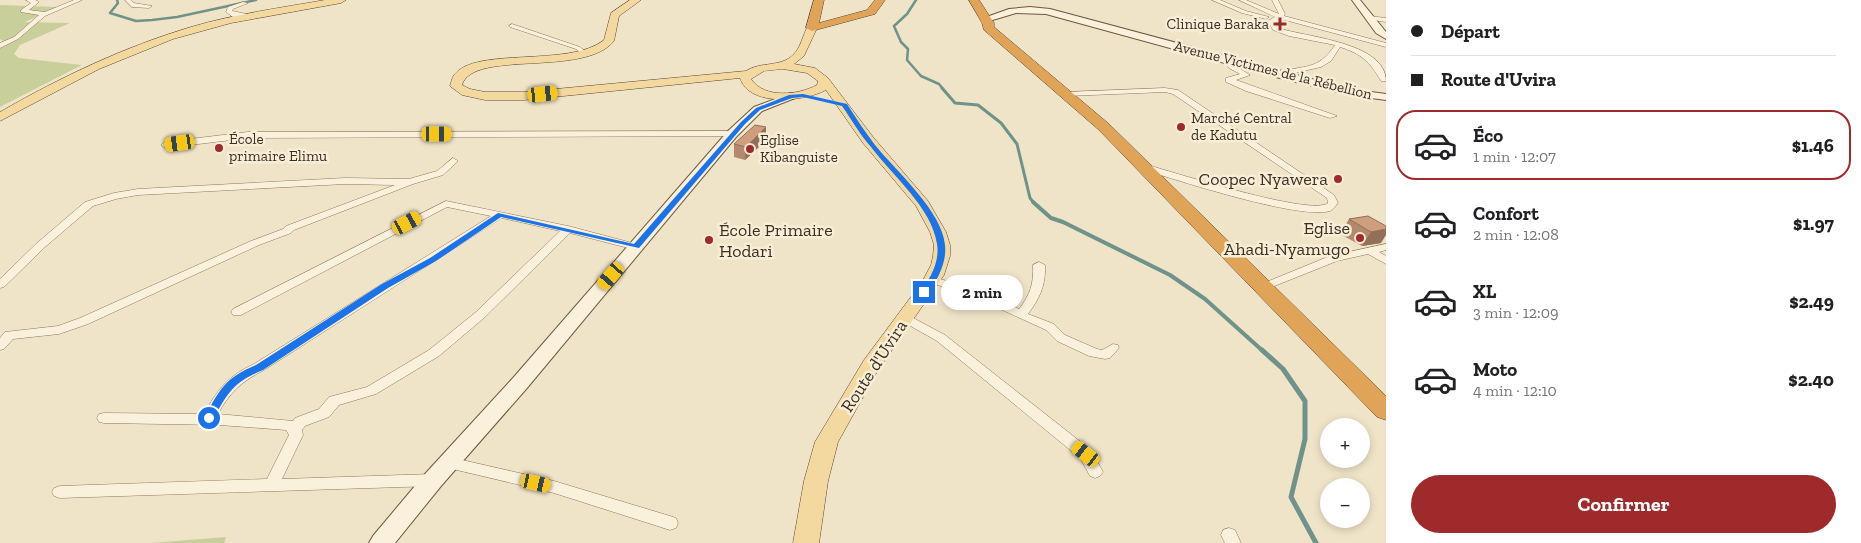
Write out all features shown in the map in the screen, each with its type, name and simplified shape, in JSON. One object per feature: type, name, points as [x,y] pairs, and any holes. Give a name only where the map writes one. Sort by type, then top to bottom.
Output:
[{"type":"highway","points":[[812,28],[872,12],[880,0]]},
{"type":"highway","points":[[974,0],[986,19],[988,28],[1067,94],[1144,167],[1386,411]]},
{"type":"highway","points":[[812,28],[818,6],[842,19]]},
{"type":"main road","points":[[0,117],[91,68],[124,53],[196,29],[250,16],[341,0]]},
{"type":"main road","points":[[636,0],[614,15],[609,41],[597,50],[565,58],[488,63],[462,72],[456,79],[456,86],[459,89],[474,94],[515,96],[712,78],[747,79],[766,67],[783,66],[810,70]]},
{"type":"main road","points":[[783,66],[799,56],[812,28]]},
{"type":"main road","name":"Route d'Uvira","points":[[799,56],[810,70],[821,76],[870,142],[929,213],[938,228],[942,245],[941,256],[933,280],[904,317],[854,390],[825,445],[806,543]]},
{"type":"main road","points":[[747,79],[758,91],[844,105]]},
{"type":"main road","points":[[797,96],[818,90],[825,83]]},
{"type":"street","points":[[29,0],[36,2],[23,12],[46,14]]},
{"type":"street","points":[[0,46],[16,38],[46,14],[79,0]]},
{"type":"street","points":[[128,0],[132,5],[149,6]]},
{"type":"street","points":[[1215,0],[1244,12],[1273,19],[1281,17]]},
{"type":"street","points":[[1242,0],[1281,17],[1386,45]]},
{"type":"street","points":[[1276,0],[1282,14],[1281,17]]},
{"type":"street","points":[[1356,0],[1379,31],[1386,36]]},
{"type":"street","points":[[245,3],[230,8],[229,12],[233,15],[250,16]]},
{"type":"street","name":"Avenue Victimes de la Rébellion","points":[[986,19],[1005,11],[1047,11],[1280,75],[1349,92],[1386,97]]},
{"type":"street","points":[[1369,18],[1386,20]]},
{"type":"street","points":[[1273,19],[1271,21],[1273,27],[1279,31],[1339,44],[1363,54],[1382,71],[1384,79]]},
{"type":"street","points":[[512,26],[578,48],[586,54]]},
{"type":"street","points":[[1280,75],[1288,71],[1321,65],[1329,58],[1339,44]]},
{"type":"street","points":[[1228,61],[1230,66],[1246,75],[1229,80],[1249,89],[1333,116]]},
{"type":"street","points":[[1067,94],[1165,90],[1175,92],[1331,198],[1334,203],[1328,208],[1299,207],[1245,196],[1144,167]]},
{"type":"street","points":[[758,91],[758,109]]},
{"type":"street","points":[[381,543],[433,480],[520,383],[732,134],[758,109],[797,96]]},
{"type":"street","points":[[165,145],[248,135],[732,134]]},
{"type":"street","points":[[0,346],[7,337],[14,334],[59,330],[84,321],[234,254],[254,243],[410,182],[440,173],[454,161]]},
{"type":"street","points":[[0,285],[41,245],[89,204],[114,196],[138,192],[345,181],[410,182]]},
{"type":"street","points":[[237,312],[441,205],[450,203],[636,247]]},
{"type":"street","points":[[209,418],[227,387],[241,376],[259,368],[385,286],[433,260],[500,215]]},
{"type":"street","points":[[271,486],[296,435],[295,429],[300,422],[324,413],[334,401],[371,391],[434,353],[480,314],[568,230]]},
{"type":"street","points":[[1263,287],[1334,258],[1386,247]]},
{"type":"street","points":[[1369,250],[1386,261]]},
{"type":"street","points":[[1021,315],[1040,286],[1039,266]]},
{"type":"street","points":[[933,280],[978,294],[1050,327],[1061,338],[1094,353],[1105,355],[1113,348]]},
{"type":"street","points":[[904,317],[941,338],[1086,454],[1095,472]]},
{"type":"street","points":[[104,418],[209,418],[289,425],[295,429]]},
{"type":"street","points":[[449,462],[554,487],[670,523]]},
{"type":"street","points":[[60,492],[140,491],[236,485],[271,486],[433,480]]},
{"type":"green space","points":[[0,5],[58,7],[25,22],[70,23],[20,45],[14,54],[19,58],[82,65],[0,107],[0,43],[3,41],[0,39]]},
{"type":"green space","points":[[226,537],[224,543],[151,543]]},
{"type":"building","points":[[755,125],[766,127],[746,147],[734,144]]},
{"type":"building","points":[[1368,216],[1386,226],[1386,229],[1371,232],[1349,219]]},
{"type":"waterway","points":[[117,0],[118,3],[110,13],[136,21],[177,17],[256,0]]},
{"type":"waterway","points":[[916,0],[907,14],[894,26],[901,42],[908,49],[907,60],[921,76],[939,84],[943,89]]},
{"type":"waterway","points":[[942,88],[955,103],[978,105],[1001,123],[1017,144],[1030,198],[1034,203]]},
{"type":"waterway","points":[[1034,203],[1051,218],[1063,222],[1170,275],[1205,299],[1264,352]]},
{"type":"waterway","points":[[1262,350],[1283,369],[1305,401],[1305,439],[1291,497],[1316,543]]},
{"type":"place","name":"Clinique Baraka","points":[[1280,24]]},
{"type":"place","name":"Marché Central de Kadutu","points":[[1181,127]]},
{"type":"place","name":"École primaire Elimu","points":[[219,148]]},
{"type":"place","name":"Eglise Kibanguiste","points":[[750,149]]},
{"type":"place","name":"Coopec Nyawera","points":[[1338,179]]},
{"type":"place","name":"Eglise Ahadi-Nyamugo","points":[[1360,238]]},
{"type":"place","name":"École Primaire Hodari","points":[[709,240]]},
{"type":"route","points":[[209,418],[227,387],[241,376],[259,368],[385,286],[433,260],[500,215],[636,247],[743,123],[758,109],[791,96],[803,95],[844,105],[864,135],[929,213],[938,228],[942,245],[939,267],[933,280],[924,292]]}]
